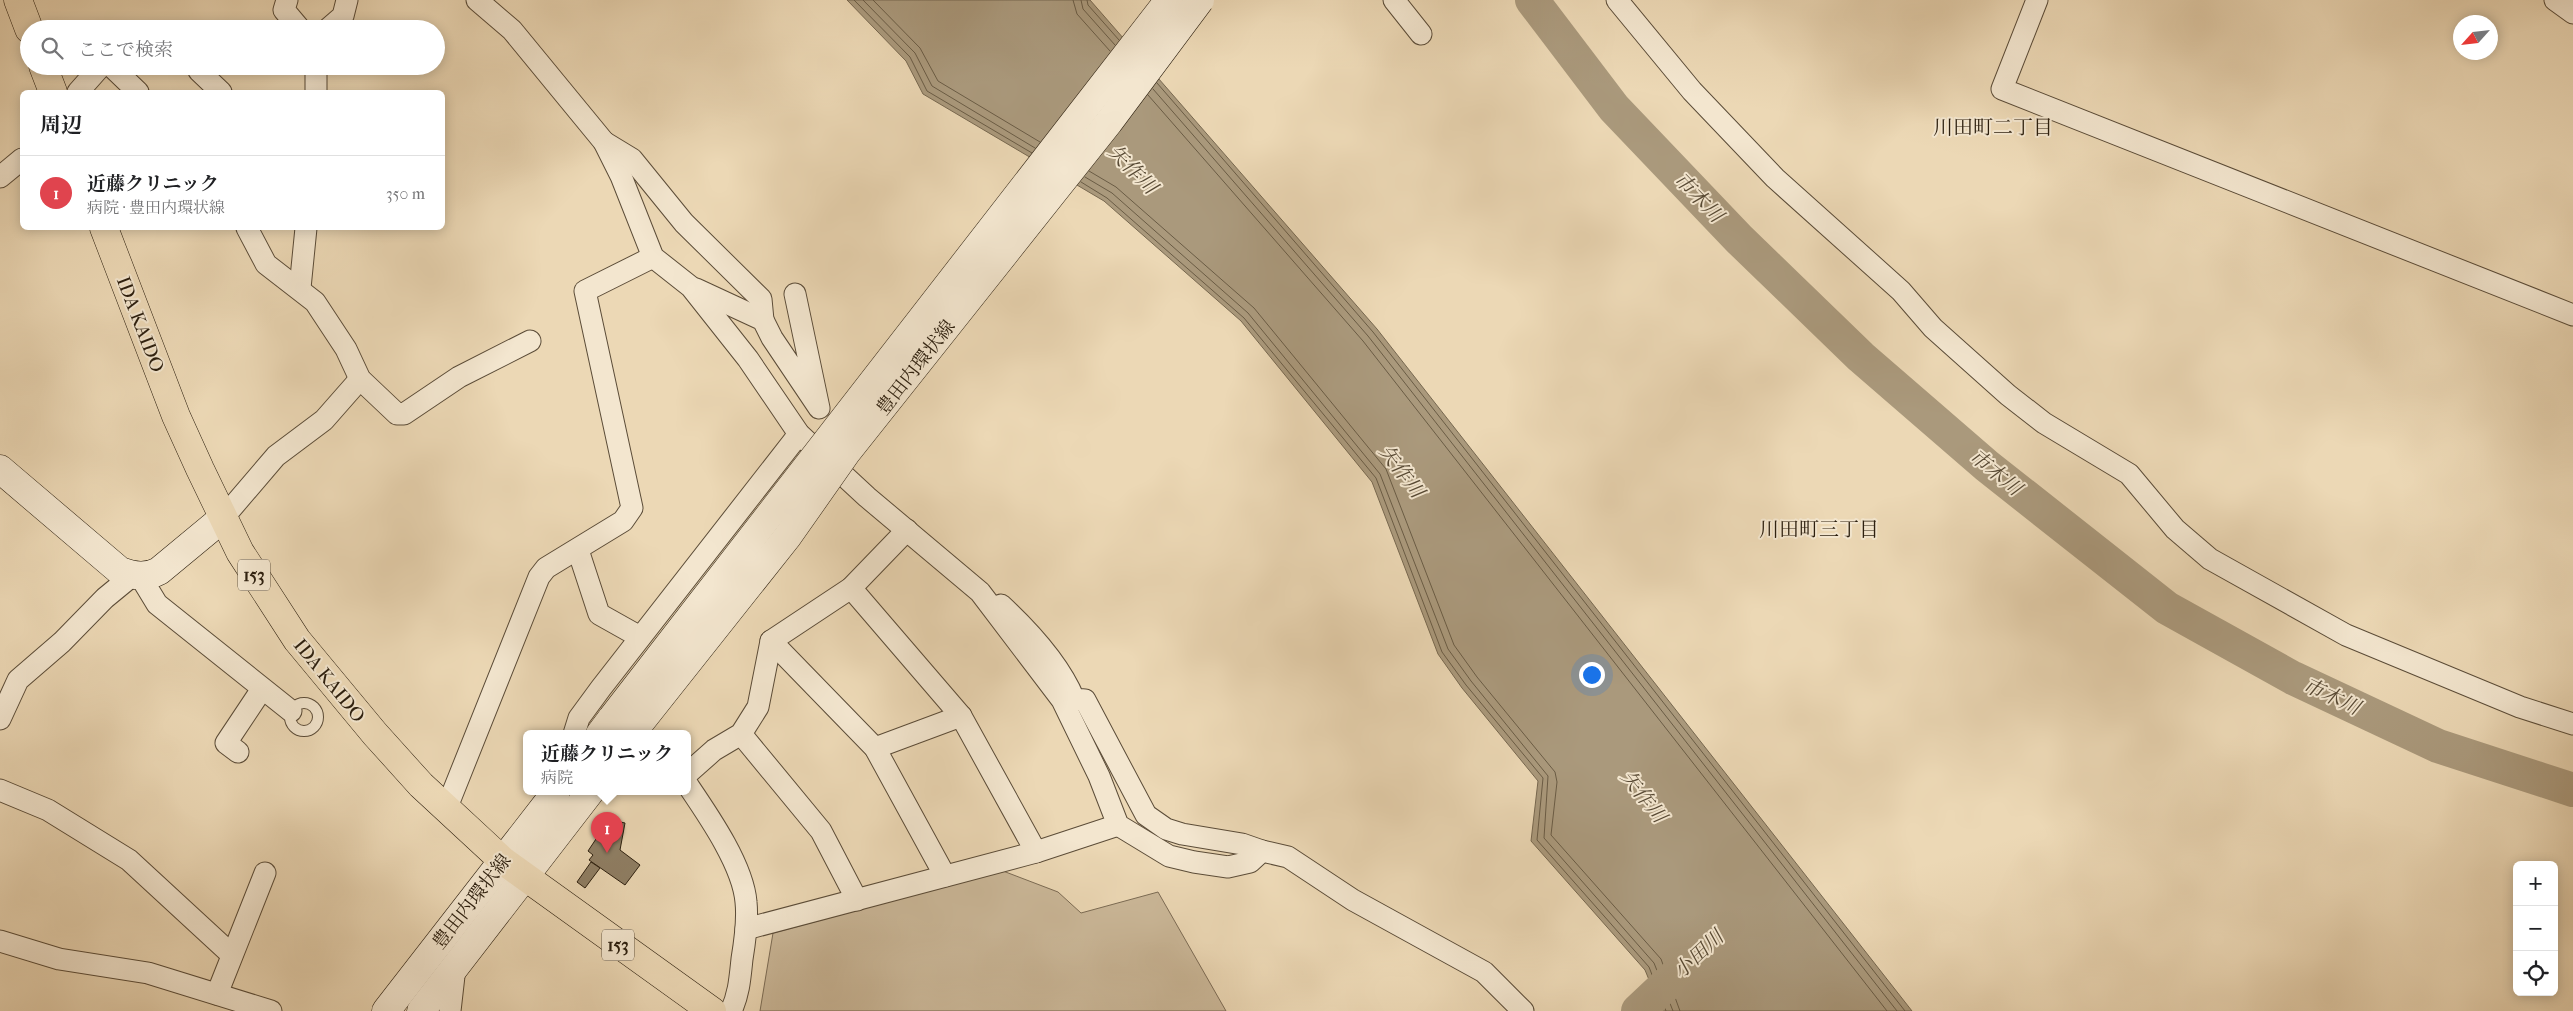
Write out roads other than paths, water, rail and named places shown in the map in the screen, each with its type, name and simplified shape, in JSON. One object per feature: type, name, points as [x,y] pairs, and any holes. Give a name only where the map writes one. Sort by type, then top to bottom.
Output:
[{"type":"highway","points":[[18,0],[26,20]]},
{"type":"highway","points":[[46,75],[52,90]]},
{"type":"highway","name":"IDA KAIDO","points":[[105,230],[176,416],[223,518],[254,576],[297,640],[374,734],[421,785],[447,807],[502,860],[712,1011]]},
{"type":"street","points":[[287,0],[284,10],[292,20]]},
{"type":"street","points":[[338,20],[343,16],[347,0]]},
{"type":"street","points":[[477,0],[512,30],[604,142],[621,176],[654,257],[691,287],[748,359],[799,434],[867,498],[980,592],[1062,700],[1099,776],[1118,825],[1169,856],[1194,862],[1228,867],[1250,862],[1262,851]]},
{"type":"street","name":"豊田内環状線","points":[[614,729],[1169,0]]},
{"type":"street","name":"豊田内環状線","points":[[614,729],[788,536],[847,452],[1109,122],[1200,0]]},
{"type":"street","points":[[1394,0],[1421,34]]},
{"type":"street","points":[[1617,0],[1692,91],[1775,178],[1901,291],[1933,328],[2008,395],[2044,423],[2129,474],[2175,529],[2210,558],[2346,635],[2520,707],[2573,724]]},
{"type":"street","points":[[2037,0],[2002,89],[2573,314]]},
{"type":"street","points":[[80,90],[93,75]]},
{"type":"street","points":[[120,75],[136,90]]},
{"type":"street","points":[[204,75],[219,90]]},
{"type":"street","points":[[316,75],[316,90]]},
{"type":"street","points":[[604,142],[632,159],[684,223],[761,299],[763,320],[772,338],[819,408],[795,294]]},
{"type":"street","points":[[0,177],[20,160]]},
{"type":"street","points":[[248,230],[266,264],[300,288],[315,302],[346,349],[360,379],[398,414],[404,414],[459,377],[530,341]]},
{"type":"street","points":[[300,288],[306,230]]},
{"type":"street","points":[[447,807],[539,577],[546,568],[623,521],[632,508],[585,291],[654,257]]},
{"type":"street","points":[[691,287],[763,320]]},
{"type":"street","points":[[0,469],[120,571],[136,576],[151,575],[169,564],[223,518],[276,456],[324,420],[360,379]]},
{"type":"street","points":[[575,730],[579,718],[640,637],[799,434]]},
{"type":"street","points":[[691,770],[714,750],[741,734],[758,707],[771,641],[851,588],[907,530]]},
{"type":"street","points":[[578,550],[599,614],[640,637]]},
{"type":"street","points":[[136,576],[157,604],[291,711]]},
{"type":"street","points":[[0,719],[18,680],[62,642],[105,598],[136,576]]},
{"type":"street","points":[[851,588],[961,716],[1036,852]]},
{"type":"street","points":[[980,592],[996,599],[1023,626],[1066,680],[1074,699],[1085,700],[1146,815],[1166,829],[1182,834],[1242,844],[1288,857],[1353,900],[1484,972],[1523,1011]]},
{"type":"street","points":[[771,641],[875,748],[945,876]]},
{"type":"street","points":[[238,752],[226,743],[262,688]]},
{"type":"street","points":[[875,748],[961,716]]},
{"type":"street","points":[[741,734],[821,831],[857,900]]},
{"type":"street","points":[[0,790],[48,810],[129,860],[232,955]]},
{"type":"street","points":[[691,790],[714,824],[740,878],[746,902],[746,929],[738,997],[731,1011]]},
{"type":"street","name":"豊田内環状線","points":[[386,1011],[554,795]]},
{"type":"street","name":"豊田内環状線","points":[[421,1011],[588,795]]},
{"type":"street","points":[[746,929],[1036,852],[1118,825]]},
{"type":"street","points":[[217,994],[265,873]]},
{"type":"street","points":[[0,941],[59,958],[148,973],[262,1009]]},
{"type":"street","points":[[450,1011],[455,967]]},
{"type":"water","name":"矢作川","points":[[847,0],[1090,0],[1377,329],[1912,1011],[1662,1011],[1645,970],[1531,841],[1538,781],[1462,688],[1438,654],[1372,482],[1241,321],[1104,201],[923,94],[906,61]]},
{"type":"waterway","name":"市木川","points":[[1532,0],[1614,108],[1739,239],[1861,357],[1987,466],[2167,608],[2293,678],[2438,746],[2573,790]]},
{"type":"waterway","name":"小田川","points":[[1638,1011],[1689,963]]},
{"type":"place","name":"近藤クリニック","points":[[607,853]]},
{"type":"district","name":"川田町二丁目","points":[[1993,127]]},
{"type":"district","name":"川田町三丁目","points":[[1819,529]]}]
